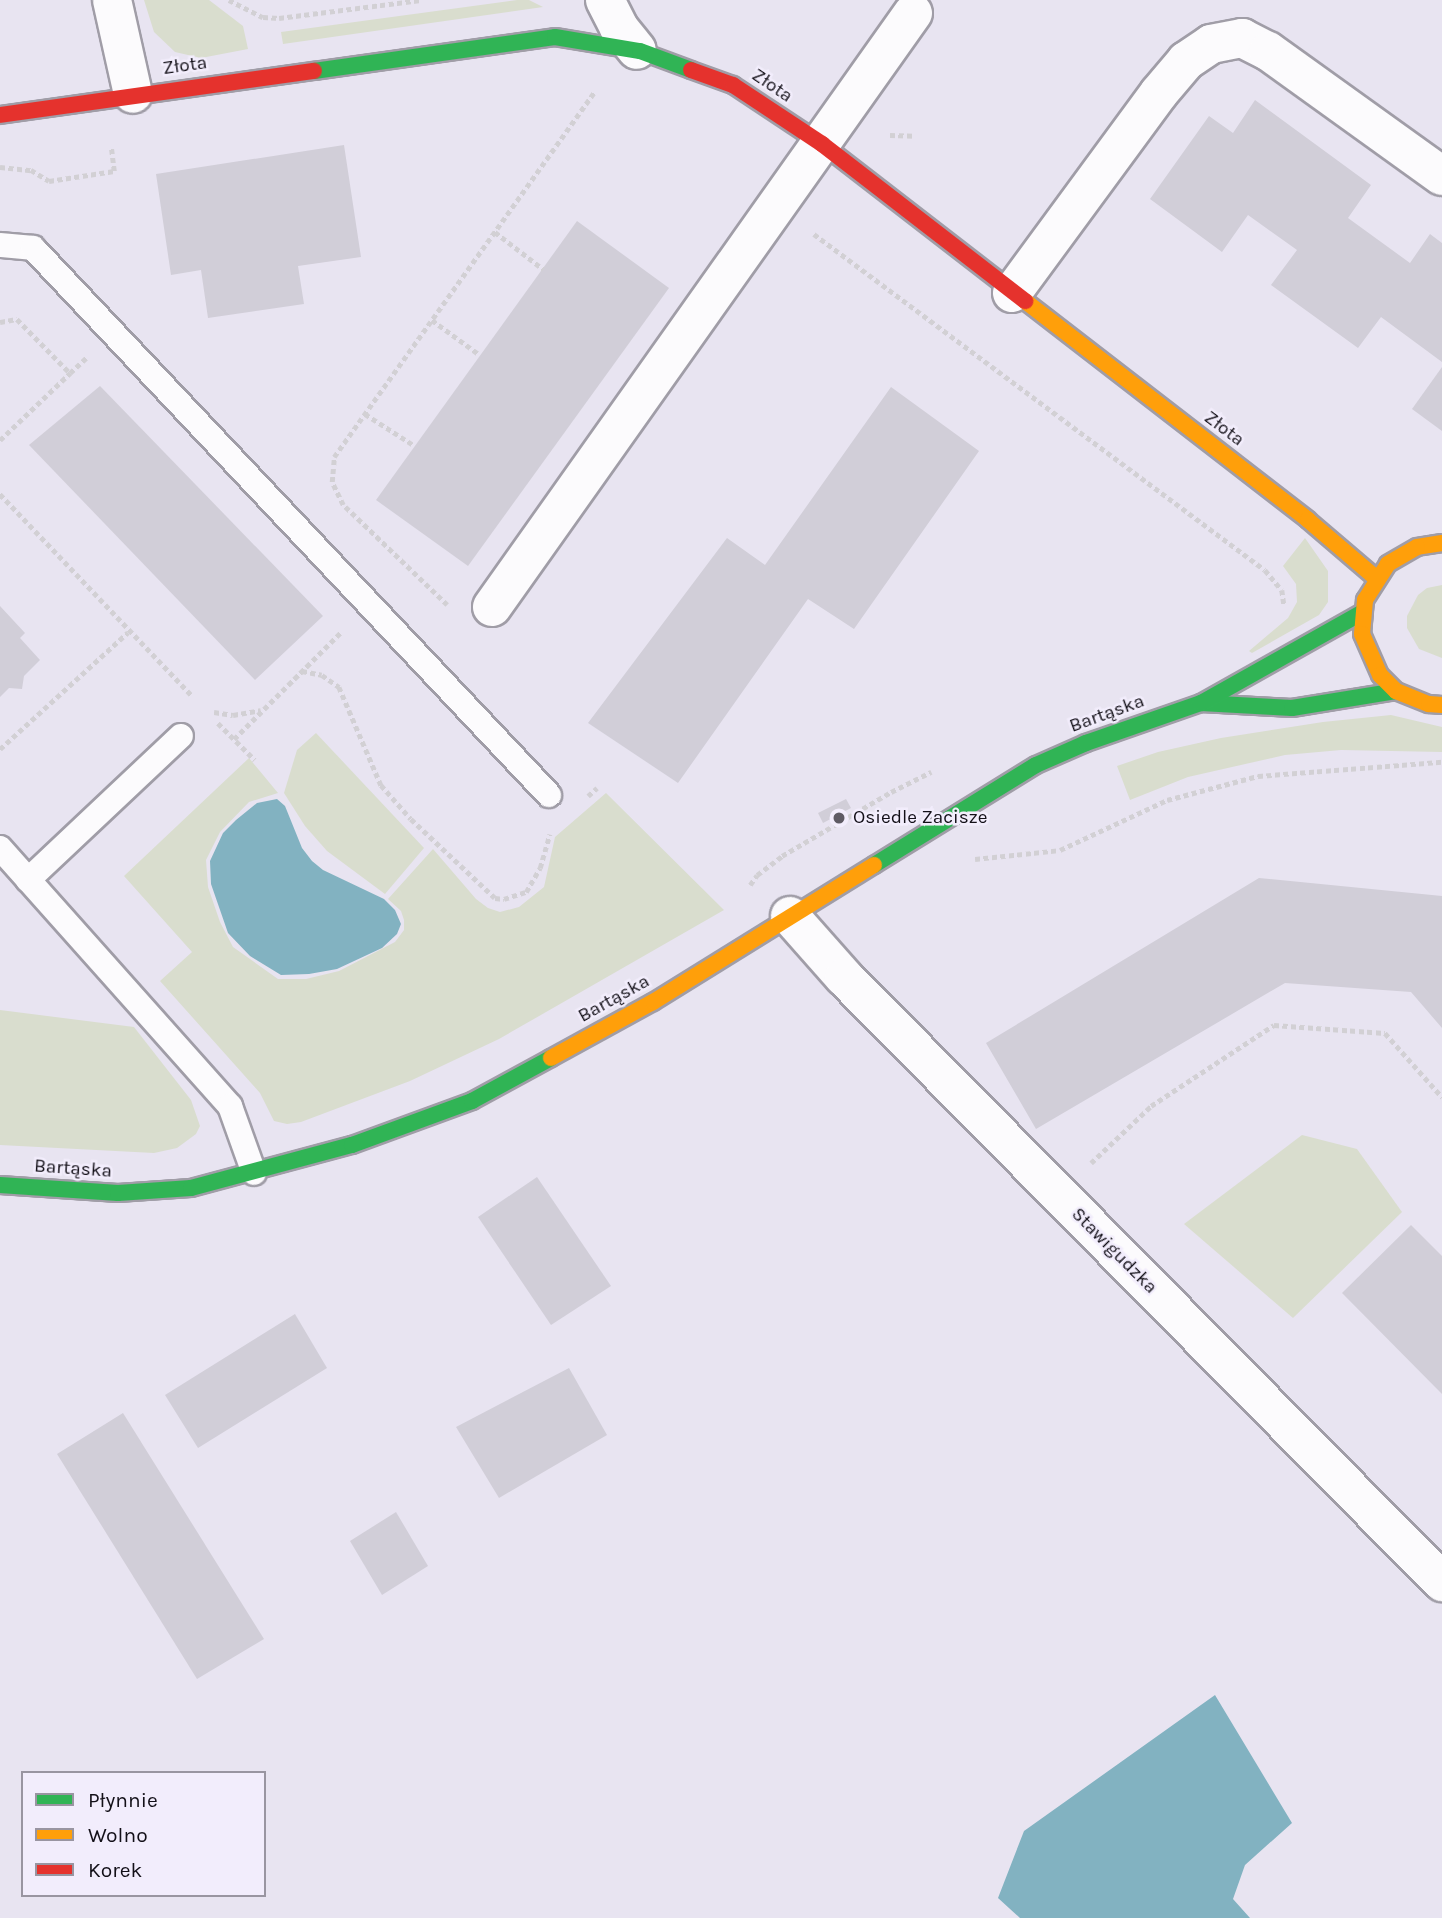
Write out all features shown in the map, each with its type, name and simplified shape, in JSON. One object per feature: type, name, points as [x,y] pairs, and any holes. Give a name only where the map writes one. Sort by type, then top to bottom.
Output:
[{"type":"street","points":[[111,0],[132,94]]},
{"type":"street","points":[[605,0],[619,28],[637,50]]},
{"type":"street","points":[[492,607],[913,13]]},
{"type":"street","name":"Złota","points":[[0,115],[132,94],[555,37],[637,50],[733,85],[822,144],[1308,520],[1376,578]]},
{"type":"street","points":[[1012,293],[1159,93],[1186,61],[1211,44],[1242,38],[1268,51],[1442,176]]},
{"type":"street","points":[[1442,543],[1417,547],[1401,554],[1376,578],[1363,612],[1362,634],[1368,656],[1380,675],[1396,691],[1429,704],[1442,705]]},
{"type":"street","name":"Bartąska","points":[[0,1185],[118,1193],[191,1188],[352,1145],[472,1101],[653,1002],[1037,765],[1086,743],[1201,703],[1363,612]]},
{"type":"street","name":"Bartąska","points":[[1201,703],[1292,708],[1396,691]]},
{"type":"street","name":"Stawigudzka","points":[[790,916],[844,977],[1442,1582]]},
{"type":"lane","points":[[0,245],[33,248],[549,795]]},
{"type":"lane","points":[[28,880],[181,736]]},
{"type":"lane","points":[[0,848],[230,1106],[254,1173]]},
{"type":"path","points":[[229,0],[263,17],[279,18],[421,0]]},
{"type":"path","points":[[882,135],[915,136]]},
{"type":"path","points":[[495,232],[543,269]]},
{"type":"path","points":[[0,322],[17,319],[70,373]]},
{"type":"path","points":[[432,320],[480,355]]},
{"type":"path","points":[[0,440],[113,333]]},
{"type":"path","points":[[365,414],[415,446]]},
{"type":"path","points":[[0,494],[198,703]]},
{"type":"path","points":[[233,739],[369,604]]},
{"type":"path","points":[[0,750],[128,632]]},
{"type":"path","points":[[302,671],[322,675],[339,687],[381,785],[411,819],[495,898],[503,899],[526,891],[540,868],[542,854],[552,829]]},
{"type":"path","points":[[207,711],[255,760]]},
{"type":"path","points":[[969,860],[1060,850],[1167,800],[1258,776],[1442,762]]},
{"type":"path","points":[[579,804],[597,788]]},
{"type":"path","points":[[1057,1193],[1151,1106],[1275,1025],[1385,1033],[1442,1097]]},
{"type":"shaded area","points":[[144,0],[209,0],[243,26],[248,49],[201,58],[175,52],[154,32]]},
{"type":"shaded area","points":[[529,0],[543,7],[283,44],[281,32]]},
{"type":"shaded area","points":[[1305,538],[1328,571],[1328,602],[1319,615],[1252,653],[1249,651],[1288,618],[1297,602],[1296,584],[1283,566]]},
{"type":"shaded area","points":[[1442,585],[1442,658],[1419,649],[1407,628],[1407,616],[1418,595],[1427,588]]},
{"type":"shaded area","points":[[1391,715],[1442,727],[1442,752],[1341,750],[1285,755],[1188,777],[1130,800],[1117,766],[1158,752],[1221,738],[1323,722]]},
{"type":"shaded area","points":[[316,733],[424,848],[385,894],[327,851],[305,826],[284,793],[297,750]]},
{"type":"shaded area","points":[[249,758],[278,793],[249,802],[220,832],[206,860],[208,887],[220,922],[233,947],[278,979],[306,979],[339,971],[395,942],[404,930],[404,920],[401,911],[388,899],[433,849],[476,899],[488,908],[500,912],[519,907],[544,887],[555,837],[606,793],[724,910],[499,1039],[410,1081],[301,1122],[287,1124],[274,1121],[260,1093],[160,981],[192,952],[124,876]]},
{"type":"shaded area","points":[[0,1010],[134,1027],[191,1100],[200,1126],[196,1134],[177,1148],[154,1153],[0,1145]]},
{"type":"shaded area","points":[[1302,1135],[1357,1149],[1402,1212],[1293,1318],[1184,1224]]},
{"type":"water","points":[[277,799],[285,806],[302,848],[312,861],[323,870],[384,899],[395,910],[401,924],[397,934],[382,948],[337,969],[281,975],[250,956],[228,933],[211,884],[210,861],[223,833],[236,820],[257,803]]},
{"type":"water","points":[[1215,1695],[1292,1823],[1245,1865],[1233,1899],[1250,1918],[1020,1918],[998,1898],[1024,1831]]},
{"type":"building","points":[[1255,100],[1371,185],[1348,218],[1410,263],[1430,234],[1442,243],[1442,362],[1381,317],[1358,348],[1271,285],[1297,250],[1248,215],[1222,252],[1150,199],[1209,116],[1233,133]]},
{"type":"building","points":[[344,145],[361,257],[298,266],[304,304],[208,318],[201,270],[171,275],[156,174]]},
{"type":"building","points":[[577,221],[669,288],[468,566],[376,500]]},
{"type":"building","points":[[1442,367],[1442,431],[1412,409]]},
{"type":"building","points":[[100,386],[323,616],[255,680],[29,445]]},
{"type":"building","points":[[891,387],[979,451],[854,629],[808,599],[678,783],[588,723],[727,538],[765,565]]},
{"type":"building","points":[[0,606],[25,633],[20,638],[40,660],[24,676],[22,689],[9,688],[0,697]]},
{"type":"building","points":[[846,799],[851,808],[823,823],[818,813]]},
{"type":"building","points":[[1259,878],[1442,896],[1442,1028],[1411,992],[1285,983],[1036,1129],[986,1043]]},
{"type":"building","points":[[537,1177],[611,1286],[551,1325],[478,1217]]},
{"type":"building","points":[[1411,1225],[1442,1256],[1442,1394],[1342,1293]]},
{"type":"building","points":[[295,1314],[327,1368],[198,1448],[165,1395]]},
{"type":"building","points":[[569,1368],[607,1435],[499,1498],[456,1427]]},
{"type":"building","points":[[123,1413],[264,1639],[197,1679],[57,1454]]},
{"type":"building","points":[[396,1512],[428,1566],[382,1595],[350,1541]]},
{"type":"traffic: fast","points":[[314,71],[555,37],[640,51],[691,70]]},
{"type":"traffic: fast","points":[[874,865],[1036,765],[1086,743],[1201,703],[1363,612]]},
{"type":"traffic: fast","points":[[1201,703],[1292,708],[1396,691]]},
{"type":"traffic: fast","points":[[0,1185],[118,1193],[191,1188],[352,1145],[472,1101],[551,1058]]},
{"type":"traffic: slow","points":[[1025,301],[1308,520],[1376,578]]},
{"type":"traffic: slow","points":[[1442,543],[1417,547],[1388,564],[1365,600],[1362,634],[1380,675],[1396,691],[1429,704],[1442,705]]},
{"type":"traffic: slow","points":[[551,1058],[653,1002],[874,865]]},
{"type":"traffic: jam","points":[[691,70],[733,85],[822,144],[1025,301]]},
{"type":"traffic: jam","points":[[0,115],[314,71]]},
{"type":"place","name":"Osiedle Zacisze","points":[[839,818]]}]
